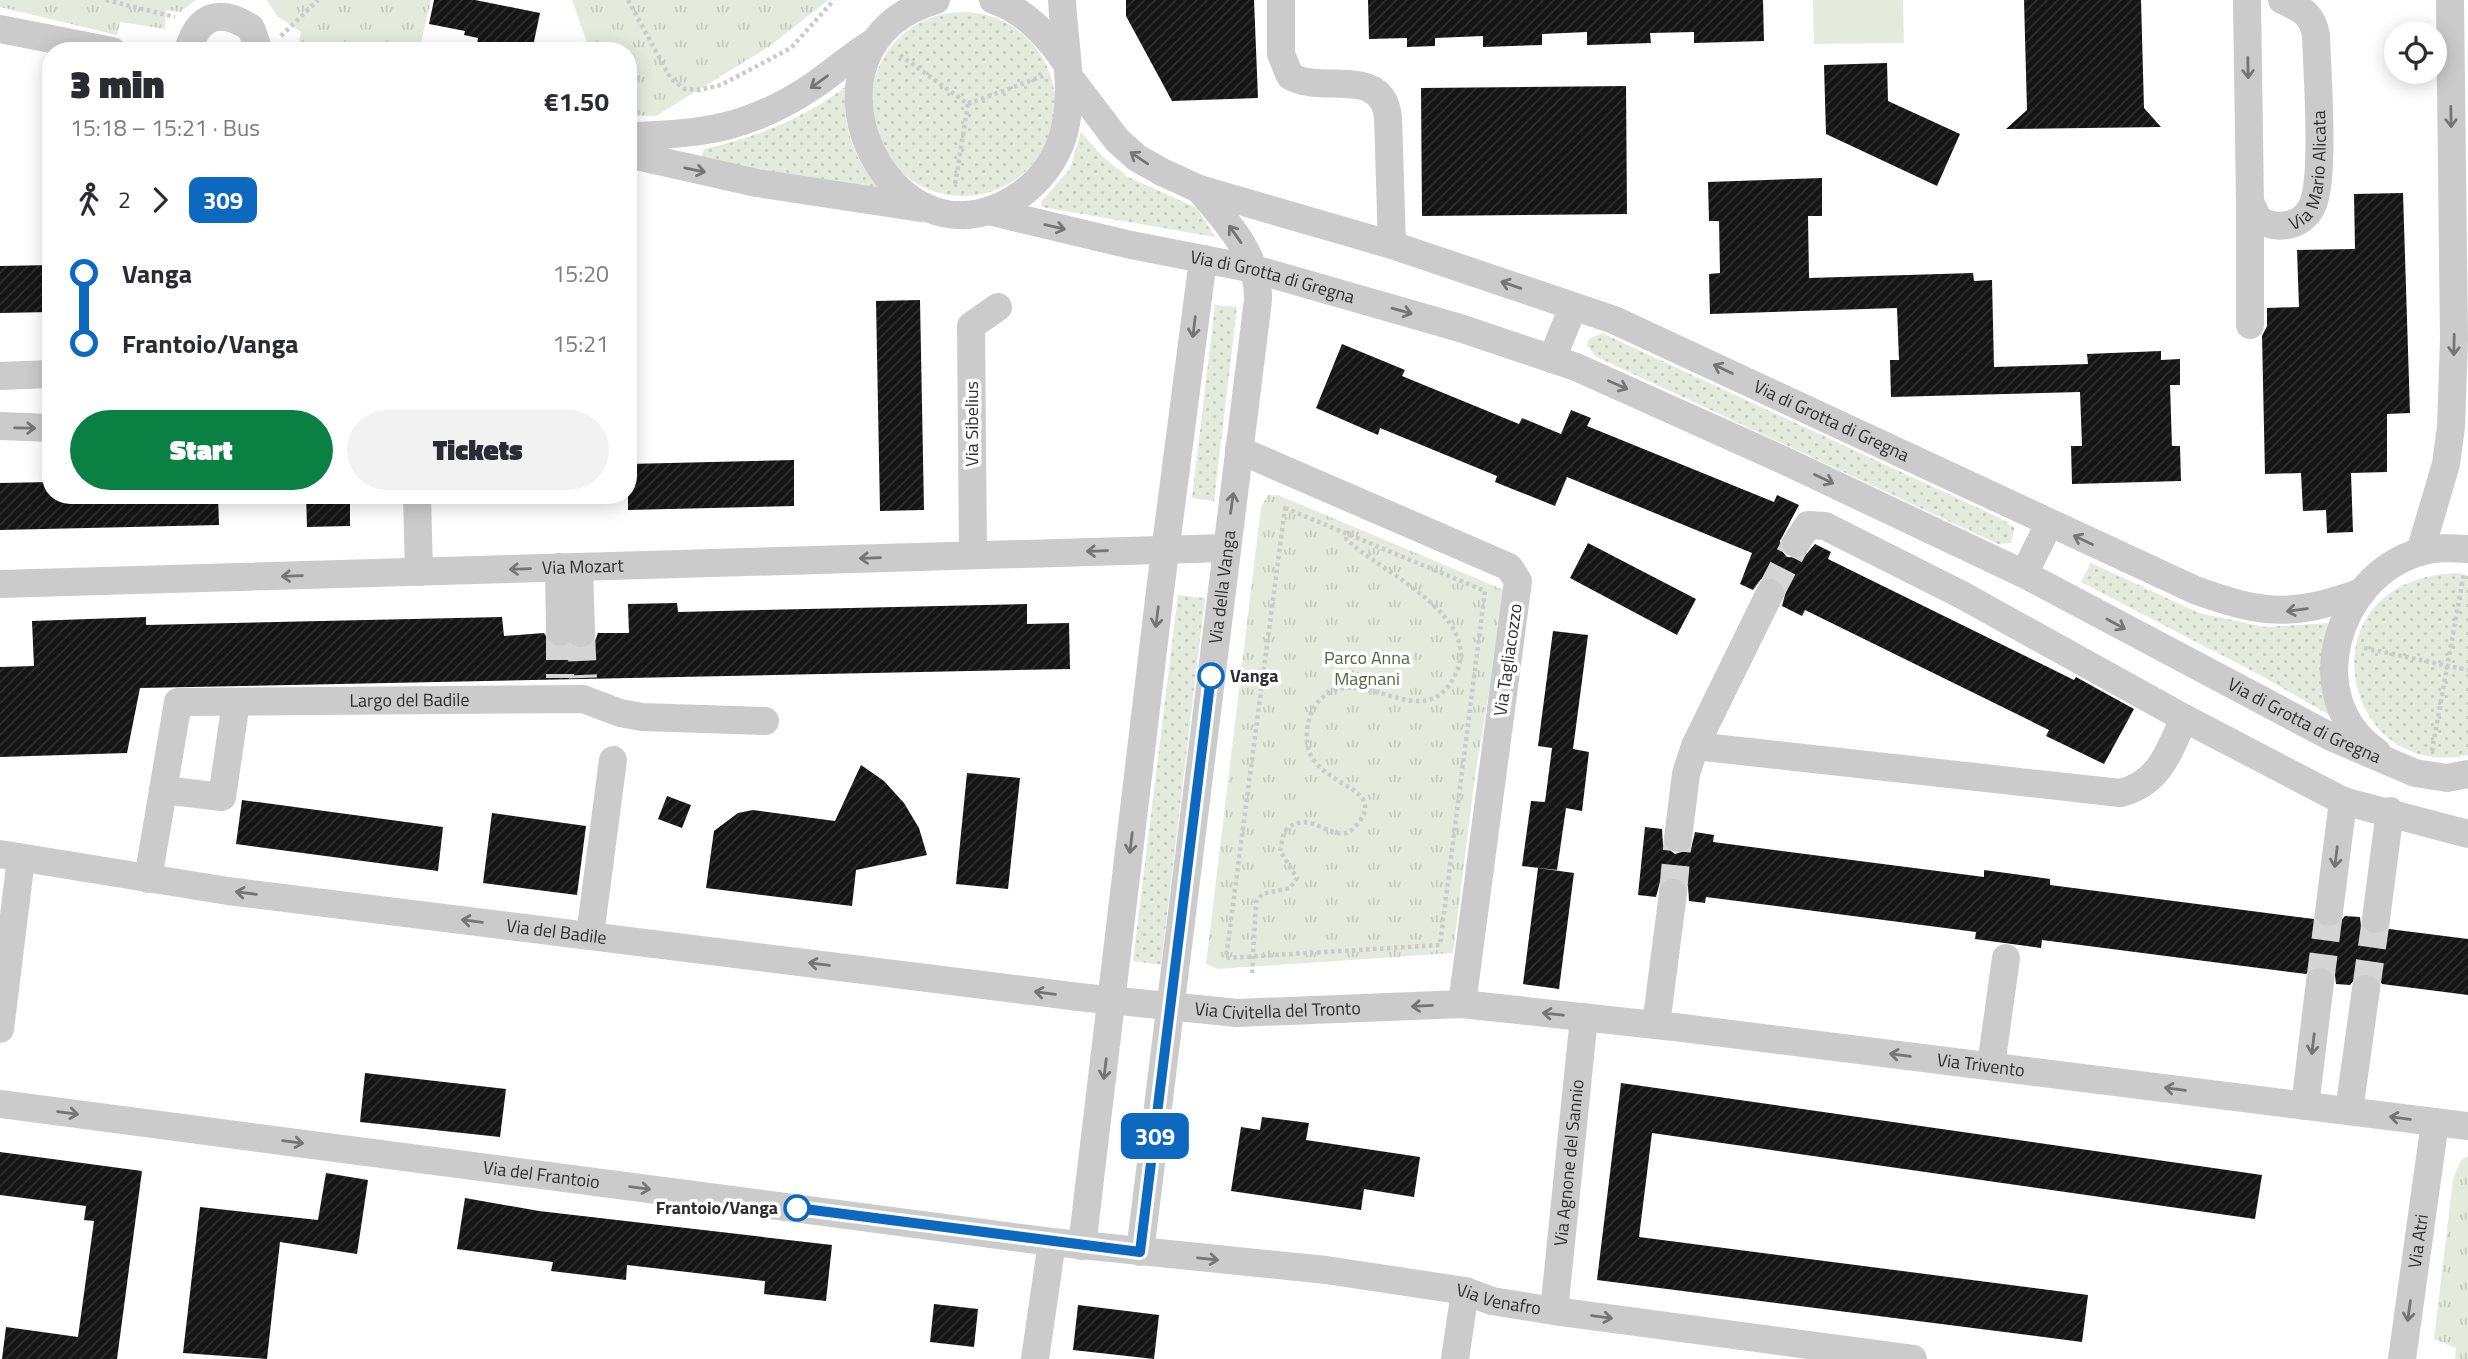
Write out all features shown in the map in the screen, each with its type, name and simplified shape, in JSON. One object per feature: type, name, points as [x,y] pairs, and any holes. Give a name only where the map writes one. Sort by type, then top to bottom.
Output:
[{"type":"street","points":[[637,136],[692,135],[754,118],[812,87],[885,42],[907,0]]},
{"type":"street","points":[[927,209],[896,186],[883,172],[863,137],[859,92],[862,69],[885,42],[904,13],[936,0]]},
{"type":"street","name":"Via di Grotta di Gregna","points":[[993,0],[1009,6],[1037,26],[1064,72],[1126,150],[1162,172],[1199,189],[1392,245],[1648,334],[2182,585],[2256,608],[2289,612],[2320,606],[2362,592]]},
{"type":"street","points":[[637,156],[757,183],[961,215],[988,211],[1021,194],[1048,167],[1064,131],[1062,0]]},
{"type":"street","points":[[1281,0],[1281,54],[1290,76],[1307,84],[1357,84],[1377,91],[1383,98],[1388,117],[1392,245]]},
{"type":"street","name":"Via Mario Alicata","points":[[2247,0],[2250,202],[2258,219],[2274,226],[2286,226],[2308,213],[2317,188],[2314,19],[2282,0]]},
{"type":"street","points":[[2420,552],[2446,464],[2451,427],[2454,341],[2450,0]]},
{"type":"street","points":[[190,42],[206,21],[213,16],[226,16],[251,28],[256,42]]},
{"type":"street","points":[[0,29],[66,42]]},
{"type":"street","name":"Via della Vanga","points":[[1140,1252],[1258,300],[1254,270],[1239,239],[1199,189]]},
{"type":"street","points":[[2250,191],[2250,325]]},
{"type":"street","name":"Via di Grotta di Gregna","points":[[988,211],[1254,270],[1460,328],[1552,359],[1675,410],[2024,574],[2286,716],[2401,768],[2428,776],[2466,777]]},
{"type":"street","points":[[1083,1246],[1165,549],[1203,259]]},
{"type":"street","name":"Via Sibelius","points":[[973,555],[971,326],[998,307]]},
{"type":"street","points":[[1552,359],[1573,307]]},
{"type":"street","points":[[0,376],[42,374]]},
{"type":"street","points":[[0,426],[42,428]]},
{"type":"street","name":"Via Tagliacozzo","points":[[1239,450],[1508,567],[1518,581],[1462,1004]]},
{"type":"street","points":[[417,504],[419,572]]},
{"type":"street","points":[[2024,574],[2049,524]]},
{"type":"street","points":[[1806,533],[1962,595],[2184,718],[2343,801],[2390,811],[2468,834]]},
{"type":"street","name":"Via Mozart","points":[[0,584],[1226,548]]},
{"type":"street","name":"Via di Grotta di Gregna","points":[[2401,768],[2366,745],[2352,729],[2336,692],[2335,648],[2340,628],[2362,592],[2389,566],[2420,552],[2467,549]]},
{"type":"street","points":[[1962,595],[1983,555]]},
{"type":"street","points":[[569,567],[570,632]]},
{"type":"street","points":[[1678,838],[1686,774],[1695,746],[1770,593]]},
{"type":"street","name":"Largo del Badile","points":[[148,879],[178,702],[572,688],[620,713],[642,717],[765,721]]},
{"type":"street","points":[[163,790],[222,797],[236,702]]},
{"type":"street","points":[[1695,746],[2120,793],[2145,784],[2155,775],[2184,718]]},
{"type":"street","points":[[590,935],[613,760]]},
{"type":"street","points":[[2329,912],[2343,801]]},
{"type":"street","points":[[2375,919],[2390,811]]},
{"type":"street","points":[[0,1029],[11,857]]},
{"type":"street","name":"Via del Badile","points":[[11,857],[148,879],[1172,1007]]},
{"type":"street","points":[[1656,1025],[1673,894]]},
{"type":"street","points":[[1992,1066],[2007,958]]},
{"type":"street","points":[[2305,1106],[2319,994],[2364,1001],[2349,1111]]},
{"type":"street","name":"Via Civitella del Tronto","points":[[1172,1007],[1237,1013],[1462,1004]]},
{"type":"street","name":"Via Trivento","points":[[1462,1004],[1656,1025],[2468,1126]]},
{"type":"street","name":"Via Agnone del Sannio","points":[[1555,1311],[1584,1017]]},
{"type":"street","name":"Via del Frantoio","points":[[0,1104],[1083,1246]]},
{"type":"street","name":"Via Atri","points":[[2402,1359],[2435,1122]]},
{"type":"street","points":[[1035,1359],[1052,1242]]},
{"type":"street","name":"Via Venafro","points":[[1083,1246],[1326,1270],[1465,1291],[1492,1301],[1555,1311],[1913,1359]]},
{"type":"street","points":[[1455,1359],[1465,1291]]},
{"type":"path","points":[[106,0],[176,18]]},
{"type":"path","points":[[289,26],[318,0]]},
{"type":"path","points":[[628,0],[671,79],[685,89],[699,90],[721,85],[791,48],[834,0]]},
{"type":"path","points":[[885,42],[968,104]]},
{"type":"path","points":[[968,104],[1064,72]]},
{"type":"path","points":[[953,197],[968,104]]},
{"type":"path","points":[[1252,973],[1256,902],[1262,894],[1290,888],[1297,877],[1280,851],[1284,832],[1300,821],[1310,821],[1337,834],[1348,833],[1363,813],[1363,798],[1357,791],[1337,781],[1317,765],[1306,737],[1312,711],[1319,700],[1333,691],[1358,685],[1405,702],[1419,702],[1445,689],[1460,663],[1459,640],[1449,619],[1346,539],[1360,503]]},
{"type":"path","points":[[1285,508],[1348,533],[1485,591],[1440,945],[1226,958],[1285,508]]},
{"type":"path","points":[[2428,776],[2467,549]]},
{"type":"path","points":[[2356,646],[2468,670]]},
{"type":"green space","points":[[0,0],[196,0],[180,12],[166,10],[165,29],[120,22],[117,35],[0,7]]},
{"type":"green space","points":[[267,0],[431,0],[421,42],[299,42],[301,32],[277,16]]},
{"type":"green space","points":[[572,0],[828,0],[770,46],[656,116],[637,115],[637,42],[587,42]]},
{"type":"green space","points":[[1813,0],[1903,0],[1904,43],[1814,44]]},
{"type":"green space","points":[[963,12],[981,13],[998,19],[1014,27],[1028,39],[1040,53],[1048,69],[1054,86],[1054,122],[1048,139],[1040,155],[1028,169],[1014,181],[998,189],[981,195],[963,196],[945,195],[928,189],[912,181],[898,169],[886,155],[878,139],[872,122],[871,104],[872,86],[878,69],[886,53],[898,39],[912,27],[928,19],[945,13]]},
{"type":"green space","points":[[845,87],[846,117],[852,145],[865,169],[884,193],[701,158],[704,149],[742,139],[778,125],[813,108]]},
{"type":"green space","points":[[1081,132],[1102,156],[1128,177],[1197,208],[1215,237],[1042,207],[1041,202],[1070,169]]},
{"type":"green space","points":[[1215,305],[1237,307],[1214,501],[1192,498]]},
{"type":"green space","points":[[1602,333],[2000,518],[2015,528],[2011,543],[1998,544],[1595,356],[1587,345],[1589,339]]},
{"type":"green space","name":"Parco Anna Magnani","points":[[1268,495],[1278,495],[1504,590],[1475,776],[1453,953],[1218,969],[1206,964],[1261,507]]},
{"type":"green space","points":[[2091,563],[2199,613],[2264,627],[2328,623],[2324,647],[2338,720],[2260,675],[2081,582]]},
{"type":"green space","points":[[2459,573],[2468,576],[2468,755],[2424,755],[2390,739],[2366,711],[2355,676],[2358,640],[2375,607],[2408,583]]},
{"type":"green space","points":[[1178,595],[1205,598],[1161,965],[1133,961]]},
{"type":"green space","points":[[1339,786],[1355,792],[1361,808],[1355,824],[1339,830],[1323,824],[1317,808],[1323,792]]},
{"type":"green space","points":[[2468,1156],[2468,1359],[2455,1359],[2456,1348],[2434,1339],[2453,1179],[2461,1160]]},
{"type":"building","points":[[434,0],[475,0],[540,13],[534,42],[477,42],[478,38],[464,35],[465,31],[429,24]]},
{"type":"building","points":[[1126,0],[1254,0],[1258,98],[1172,101],[1126,16]]},
{"type":"building","points":[[1368,0],[1763,0],[1764,41],[1694,43],[1694,32],[1650,33],[1651,43],[1587,45],[1587,32],[1542,34],[1542,45],[1483,47],[1483,36],[1435,38],[1435,46],[1407,47],[1407,38],[1369,39]]},
{"type":"building","points":[[2024,0],[2141,0],[2144,108],[2161,127],[2006,129],[2027,110]]},
{"type":"building","points":[[1887,63],[1888,101],[1960,134],[1937,186],[1826,134],[1824,65]]},
{"type":"building","points":[[1626,86],[1627,214],[1422,216],[1421,88]]},
{"type":"building","points":[[1822,178],[1822,216],[1808,216],[1809,278],[1973,273],[1974,281],[1992,280],[1994,367],[2088,364],[2087,354],[2161,351],[2161,360],[2180,359],[2180,385],[2170,385],[2172,446],[2180,446],[2181,481],[2072,484],[2071,446],[2082,446],[2080,392],[1891,397],[1890,360],[1899,360],[1897,308],[1710,314],[1709,274],[1720,273],[1719,221],[1709,221],[1708,182]]},
{"type":"building","points":[[2403,193],[2410,413],[2387,414],[2387,472],[2351,473],[2353,532],[2327,533],[2326,510],[2303,511],[2301,473],[2265,474],[2262,336],[2267,326],[2267,308],[2299,307],[2297,250],[2355,249],[2354,194]]},
{"type":"building","points":[[42,265],[42,312],[0,313],[0,266]]},
{"type":"building","points":[[920,300],[924,510],[880,511],[876,301]]},
{"type":"building","points":[[1342,344],[1405,370],[1402,376],[1519,424],[1522,418],[1561,434],[1571,410],[1591,418],[1587,426],[1774,502],[1777,495],[1799,505],[1780,541],[1781,550],[1787,557],[1803,558],[1815,544],[1831,552],[1828,559],[2074,680],[2076,677],[2134,709],[2104,764],[2046,736],[2049,730],[1805,610],[1802,616],[1782,606],[1786,591],[1778,578],[1761,579],[1753,590],[1740,584],[1752,553],[1567,477],[1555,506],[1495,482],[1497,476],[1380,428],[1378,435],[1316,408]]},
{"type":"building","points":[[794,460],[794,506],[628,510],[628,504],[637,504],[637,464]]},
{"type":"building","points":[[42,482],[42,504],[218,504],[219,525],[0,530],[0,483]]},
{"type":"building","points":[[306,504],[350,504],[350,526],[307,527]]},
{"type":"building","points":[[1588,543],[1696,599],[1677,635],[1570,578]]},
{"type":"building","points":[[677,603],[678,612],[1027,604],[1027,624],[1069,623],[1070,669],[140,688],[127,753],[0,757],[0,667],[34,666],[32,621],[146,617],[146,625],[502,617],[504,636],[544,633],[553,647],[561,649],[570,645],[582,650],[595,641],[598,633],[629,633],[628,604]]},
{"type":"building","points":[[1553,631],[1588,635],[1573,749],[1589,752],[1582,811],[1566,808],[1557,870],[1522,866],[1531,801],[1545,802],[1552,748],[1538,746]]},
{"type":"building","points":[[861,765],[884,781],[904,803],[919,828],[927,855],[856,870],[852,906],[706,888],[714,831],[738,813],[753,810],[835,821]]},
{"type":"building","points":[[967,773],[1020,778],[1008,889],[956,884]]},
{"type":"building","points":[[667,796],[691,805],[682,828],[658,819]]},
{"type":"building","points":[[242,800],[443,827],[438,871],[236,844]]},
{"type":"building","points":[[492,813],[586,826],[577,895],[483,883]]},
{"type":"building","points":[[1645,827],[1662,829],[1663,845],[1675,854],[1691,849],[1695,832],[1714,835],[1713,842],[1984,877],[1984,870],[2050,879],[2050,885],[2314,919],[2328,928],[2336,927],[2345,916],[2360,917],[2361,926],[2373,935],[2383,934],[2389,929],[2468,939],[2468,995],[2382,984],[2377,976],[2368,973],[2359,974],[2350,985],[2336,984],[2335,975],[2323,966],[2313,967],[2306,974],[2042,940],[2041,948],[1975,939],[1976,932],[1706,897],[1705,903],[1689,901],[1688,886],[1674,877],[1660,882],[1656,897],[1638,895]]},
{"type":"building","points":[[1538,868],[1574,873],[1559,989],[1523,984]]},
{"type":"building","points":[[365,1073],[506,1089],[500,1137],[360,1122]]},
{"type":"building","points":[[1621,1083],[2262,1175],[2255,1219],[1652,1133],[1639,1237],[2088,1295],[2082,1342],[1597,1280]]},
{"type":"building","points":[[1262,1117],[1309,1123],[1306,1140],[1420,1157],[1414,1197],[1364,1189],[1361,1210],[1231,1191],[1241,1127],[1260,1130]]},
{"type":"building","points":[[0,1152],[142,1171],[117,1359],[2,1359],[6,1327],[78,1337],[94,1221],[84,1220],[86,1206],[0,1195]]},
{"type":"building","points":[[326,1173],[368,1180],[357,1254],[280,1242],[267,1359],[183,1353],[200,1207],[318,1220]]},
{"type":"building","points":[[465,1198],[539,1211],[832,1245],[826,1301],[764,1294],[765,1281],[627,1265],[626,1280],[551,1271],[553,1262],[457,1249]]},
{"type":"building","points":[[934,1304],[978,1309],[974,1347],[930,1342]]},
{"type":"building","points":[[1078,1305],[1159,1315],[1154,1359],[1073,1350]]},
{"type":"tunnel","points":[[1770,593],[1796,543]]},
{"type":"tunnel","points":[[560,632],[560,678]]},
{"type":"tunnel","points":[[581,633],[583,678]]},
{"type":"tunnel","points":[[1673,893],[1678,838]]},
{"type":"tunnel","points":[[2320,982],[2329,912]]},
{"type":"tunnel","points":[[2366,989],[2376,919]]},
{"type":"bus line","name":"309","points":[[797,1208],[1140,1252],[1211,676]]},
{"type":"place","name":"Vanga","points":[[1211,676]]},
{"type":"place","name":"Frantoio/Vanga","points":[[797,1208]]}]
